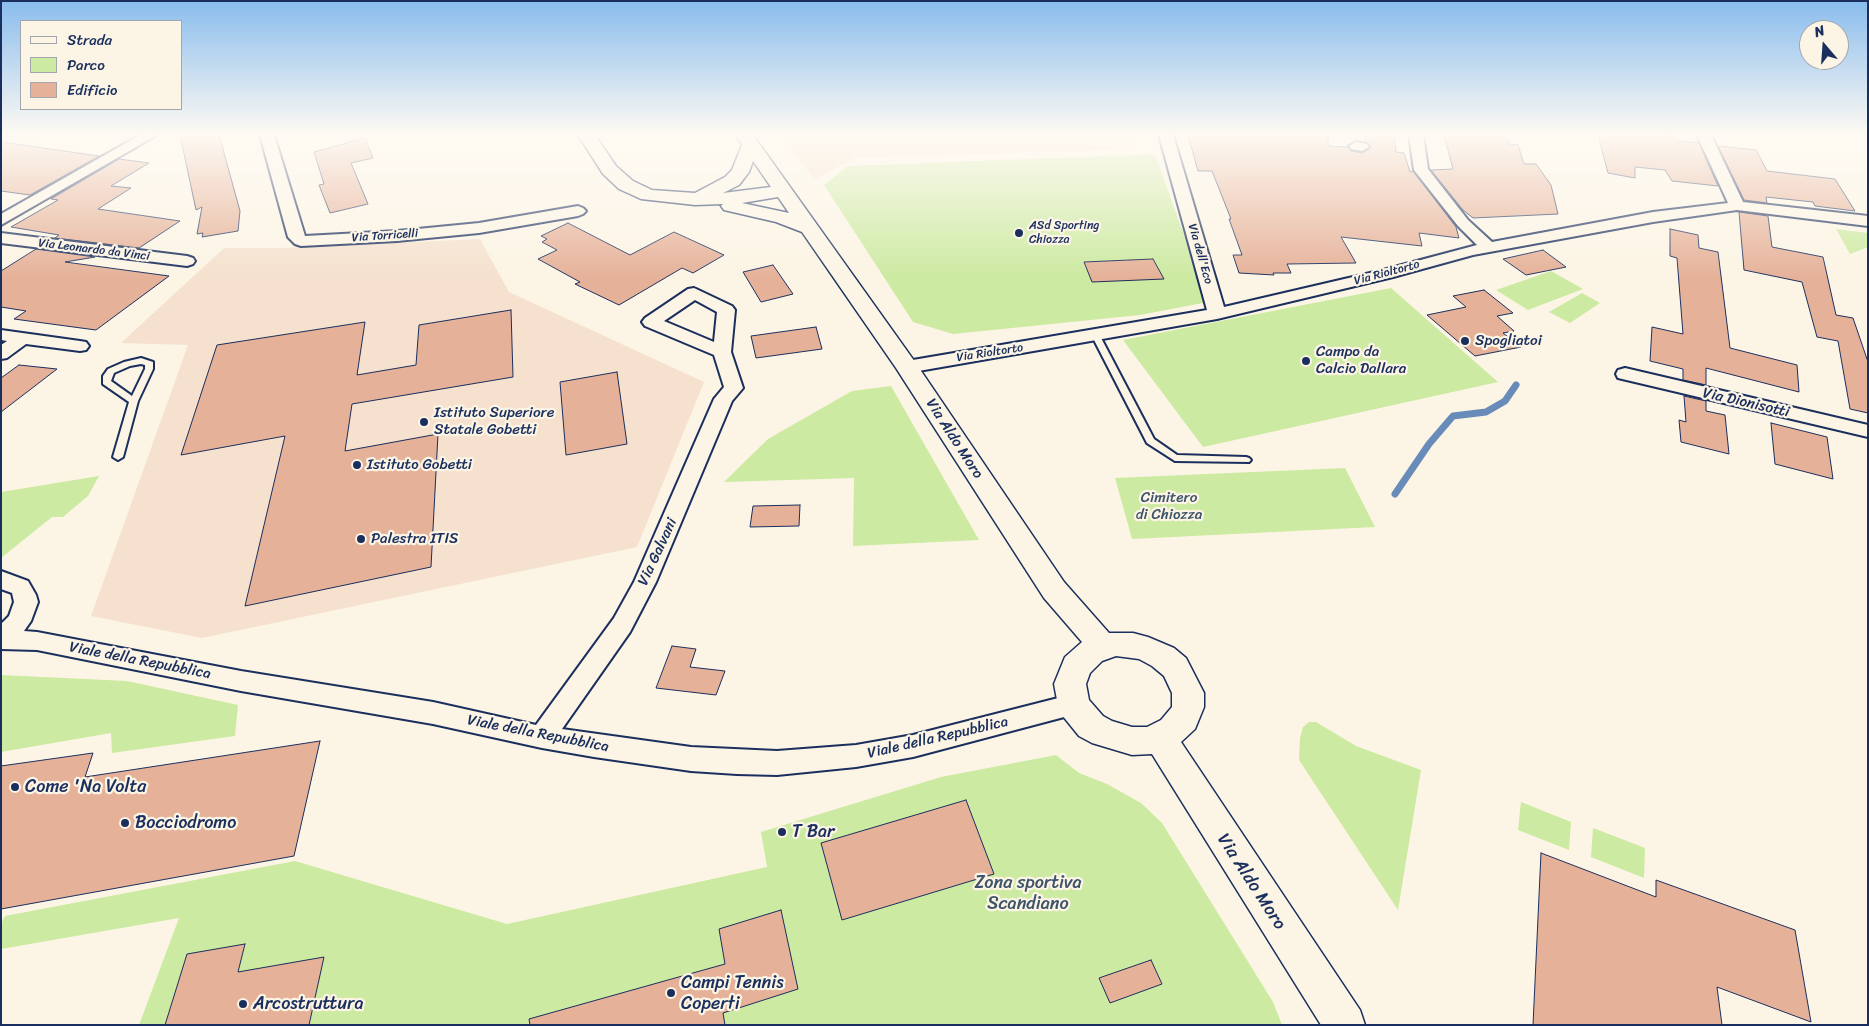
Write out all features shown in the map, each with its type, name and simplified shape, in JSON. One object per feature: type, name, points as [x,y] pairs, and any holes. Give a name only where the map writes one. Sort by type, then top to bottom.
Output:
[{"type":"main road","name":"Via Aldo Moro","points":[[623,183],[648,196],[695,199],[733,198],[784,191]]},
{"type":"main road","name":"Via Aldo Moro","points":[[695,199],[728,183]]},
{"type":"main road","name":"Via Aldo Moro","points":[[778,183],[907,367],[1054,590],[1095,636],[1101,647]]},
{"type":"main road","name":"Via Aldo Moro","points":[[695,199],[774,215],[810,228]]},
{"type":"main road","points":[[1116,644],[1133,645],[1148,650],[1169,662],[1184,680],[1188,693],[1188,706],[1183,719],[1173,730],[1147,741],[1132,741],[1104,734],[1091,726],[1074,705],[1070,684],[1076,666],[1087,655],[1101,647],[1116,644]]},
{"type":"main road","name":"Via Aldo Moro","points":[[1160,737],[1185,779],[1345,1025]]},
{"type":"street","points":[[1,220],[67,183]]},
{"type":"street","name":"Via Torricelli","points":[[281,183],[296,237],[301,241],[397,236],[480,228],[578,211]]},
{"type":"street","name":"Via dell'Eco","points":[[1180,183],[1217,314]]},
{"type":"street","points":[[1431,183],[1464,223],[1488,247]]},
{"type":"street","points":[[1726,183],[1736,206]]},
{"type":"street","name":"Via Rioltorto","points":[[907,367],[1217,314],[1387,274],[1488,247],[1653,217],[1736,206],[1868,221]]},
{"type":"street","name":"Via Leonardo da Vinci","points":[[1,238],[187,262]]},
{"type":"street","points":[[1,335],[80,346]]},
{"type":"street","points":[[1,354],[23,338]]},
{"type":"street","name":"Via Galvani","points":[[542,737],[622,625],[645,582],[684,494],[722,399],[734,388],[722,352]]},
{"type":"street","name":"Via Dionisotti","points":[[1625,374],[1868,430]]},
{"type":"street","name":"Viale della Repubblica","points":[[1,579],[20,587],[25,595],[26,602],[18,621],[2,640]]},
{"type":"street","name":"Viale della Repubblica","points":[[2,640],[37,641],[241,681],[433,713],[542,737],[594,746],[691,759],[737,762],[797,762],[856,756],[913,746],[1074,705]]},
{"type":"lane","points":[[1096,336],[1150,441],[1175,458],[1246,460]]},
{"type":"lane","points":[[118,457],[134,401],[150,369],[150,364],[141,361],[127,364],[111,371],[107,376],[106,382],[134,401]]},
{"type":"shaded area","name":"Istituto Superiore Statale Gobetti","points":[[480,239],[509,292],[704,382],[637,547],[202,638],[91,616],[188,345],[121,343],[224,248],[279,248]]},
{"type":"green space","name":"ASd Sporting Chiozza","points":[[827,183],[1165,183],[1208,302],[1140,315],[953,334],[913,322],[824,185]]},
{"type":"green space","points":[[1836,229],[1868,233],[1868,247],[1850,254]]},
{"type":"green space","points":[[1551,271],[1583,289],[1528,310],[1496,290]]},
{"type":"green space","name":"Campo da Calcio Dallara","points":[[1391,288],[1498,382],[1203,447],[1123,340]]},
{"type":"green space","points":[[1582,293],[1600,303],[1570,323],[1549,312]]},
{"type":"green space","points":[[891,386],[979,540],[853,546],[854,478],[724,482],[768,439],[852,391]]},
{"type":"green space","name":"Cimitero di Chiozza","points":[[1345,468],[1375,527],[1132,539],[1115,478]]},
{"type":"green space","points":[[99,476],[88,496],[63,517],[52,517],[1,558],[1,492]]},
{"type":"green space","points":[[1,675],[127,681],[238,705],[235,736],[112,753],[111,733],[1,752]]},
{"type":"green space","points":[[1309,722],[1316,722],[1356,746],[1421,770],[1398,910],[1299,760],[1300,738],[1303,727]]},
{"type":"green space","name":"Zona sportiva Scandiano","points":[[1056,755],[1079,773],[1107,784],[1141,803],[1162,823],[1273,1002],[1282,1025],[139,1025],[179,918],[1,949],[1,924],[5,916],[295,861],[507,924],[767,867],[761,832],[941,777]]},
{"type":"green space","points":[[1521,802],[1571,822],[1569,850],[1518,830]]},
{"type":"green space","points":[[1593,828],[1645,848],[1644,878],[1591,857]]},
{"type":"building","points":[[1,183],[51,183],[30,195],[1,191]]},
{"type":"building","points":[[78,183],[116,183],[111,186],[131,188],[98,209],[180,221],[139,248],[55,238],[59,235],[11,227],[58,200],[51,199]]},
{"type":"building","points":[[190,183],[232,183],[240,211],[238,231],[202,237],[203,233],[197,234],[202,207],[196,210]]},
{"type":"building","points":[[359,183],[368,204],[330,213],[319,185]]},
{"type":"building","points":[[1217,183],[1422,183],[1456,227],[1459,238],[1419,233],[1422,246],[1341,237],[1356,263],[1287,264],[1291,273],[1273,273],[1274,275],[1239,273],[1233,255],[1242,255],[1229,219],[1231,219]]},
{"type":"building","points":[[1441,183],[1549,183],[1558,214],[1473,218],[1463,210]]},
{"type":"building","points":[[1689,183],[1717,183],[1718,186]]},
{"type":"building","points":[[1736,183],[1837,183],[1855,211],[1815,206],[1813,202],[1766,197],[1767,203],[1744,200]]},
{"type":"building","points":[[1739,212],[1768,216],[1772,247],[1823,257],[1836,315],[1853,318],[1868,362],[1868,413],[1850,409],[1838,341],[1817,337],[1802,282],[1744,270]]},
{"type":"building","points":[[568,223],[630,255],[674,232],[724,255],[693,273],[682,268],[619,305],[575,284],[580,282],[538,259],[557,250],[542,242],[547,239],[541,236]]},
{"type":"building","points":[[1670,229],[1698,235],[1699,248],[1718,252],[1730,348],[1797,365],[1799,392],[1706,368],[1706,385],[1683,380],[1683,369],[1650,361],[1652,327],[1683,334],[1677,258],[1670,256]]},
{"type":"building","points":[[36,249],[95,257],[65,262],[169,276],[96,330],[14,319],[26,311],[1,307],[1,271]]},
{"type":"building","points":[[1543,250],[1566,267],[1526,275],[1503,259]]},
{"type":"building","points":[[1153,259],[1164,279],[1092,282],[1084,262]]},
{"type":"building","points":[[773,265],[793,294],[761,302],[743,272]]},
{"type":"building","points":[[1484,290],[1513,313],[1497,316],[1514,331],[1503,333],[1521,347],[1475,356],[1427,315],[1466,307],[1453,296]]},
{"type":"building","name":"Istituto Gobetti","points":[[511,310],[513,377],[352,404],[345,451],[438,434],[431,567],[245,606],[285,436],[181,455],[217,345],[365,322],[357,375],[416,365],[419,325]]},
{"type":"building","points":[[816,327],[822,349],[756,358],[751,336]]},
{"type":"building","points":[[19,365],[57,369],[1,412],[1,378]]},
{"type":"building","points":[[617,372],[627,444],[566,455],[560,382]]},
{"type":"building","points":[[1684,396],[1706,401],[1706,411],[1725,415],[1729,454],[1681,442],[1679,420],[1686,422]]},
{"type":"building","points":[[1771,423],[1827,437],[1833,479],[1775,464]]},
{"type":"building","points":[[800,505],[799,526],[750,527],[753,506]]},
{"type":"building","points":[[672,646],[696,649],[690,667],[725,671],[716,695],[656,688]]},
{"type":"building","points":[[320,741],[294,856],[1,909],[1,766],[93,753],[85,777]]},
{"type":"building","points":[[966,800],[994,874],[842,920],[821,843]]},
{"type":"building","points":[[1541,853],[1656,897],[1656,880],[1795,930],[1811,1022],[1717,987],[1722,1025],[1533,1025]]},
{"type":"building","points":[[781,910],[798,989],[723,1013],[725,1025],[530,1025],[529,1019],[725,964],[719,929]]},
{"type":"building","name":"Arcostruttura","points":[[245,944],[238,972],[324,957],[309,1025],[165,1025],[187,954]]},
{"type":"building","points":[[1151,960],[1162,984],[1110,1003],[1099,978]]},
{"type":"waterway","points":[[1395,494],[1429,444],[1453,416],[1486,412],[1505,401],[1516,385]]},
{"type":"place","name":"ASd Sporting Chiozza","points":[[1019,233]]},
{"type":"place","name":"Spogliatoi","points":[[1465,341]]},
{"type":"place","name":"Campo da Calcio Dallara","points":[[1306,361]]},
{"type":"place","name":"Istituto Superiore Statale Gobetti","points":[[424,422]]},
{"type":"place","name":"Istituto Gobetti","points":[[357,465]]},
{"type":"place","name":"Palestra ITIS","points":[[361,539]]},
{"type":"place","name":"Come 'Na Volta","points":[[15,787]]},
{"type":"place","name":"Bocciodromo","points":[[125,823]]},
{"type":"place","name":"T Bar","points":[[782,832]]},
{"type":"place","name":"Campi Tennis Coperti","points":[[671,993]]},
{"type":"place","name":"Arcostruttura","points":[[243,1004]]}]
